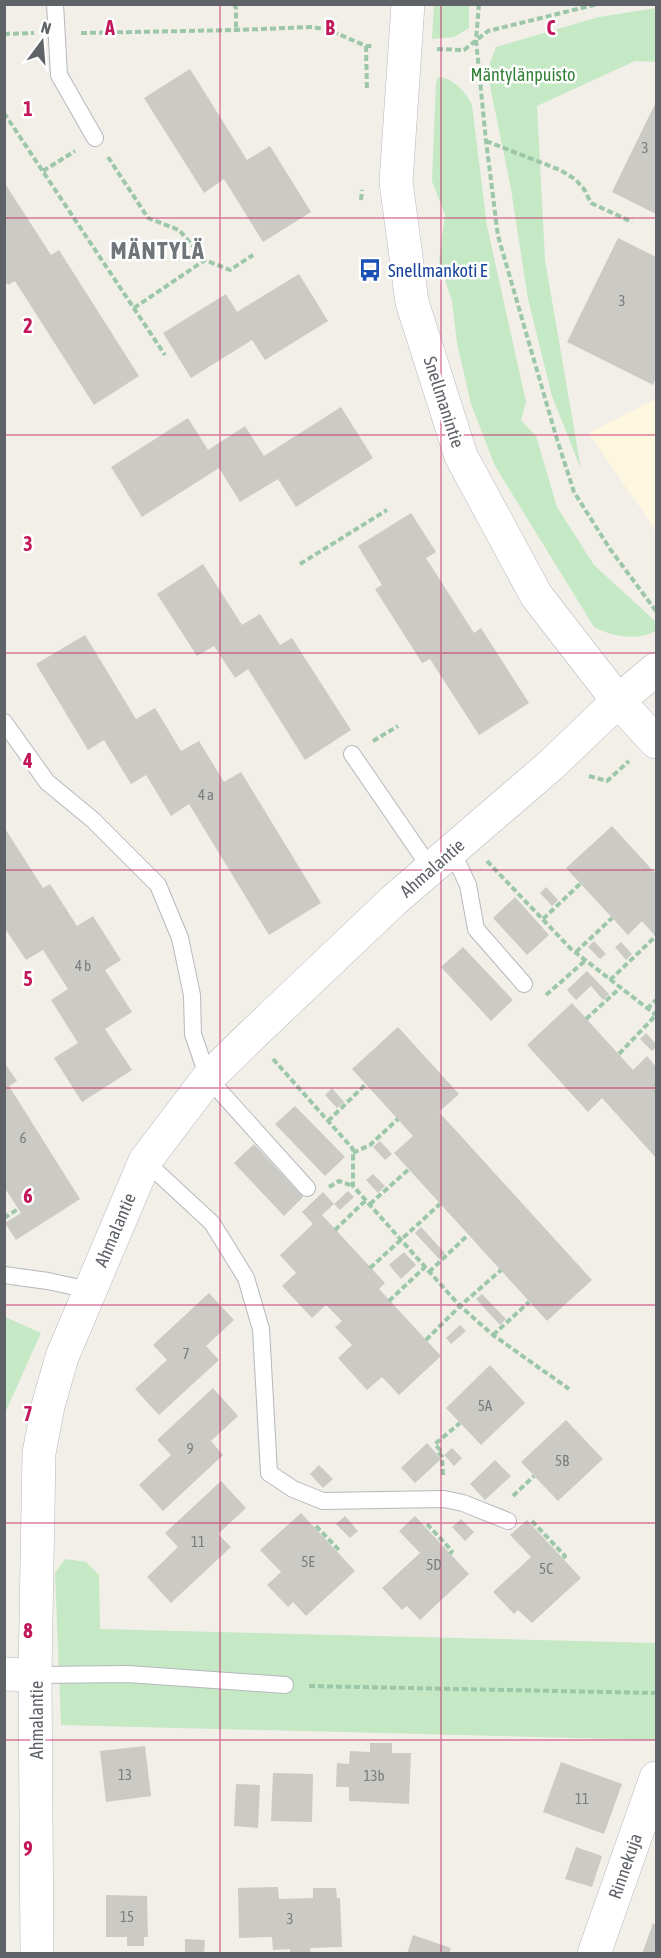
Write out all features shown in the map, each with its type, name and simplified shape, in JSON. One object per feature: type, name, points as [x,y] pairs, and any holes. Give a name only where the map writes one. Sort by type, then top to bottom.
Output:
[{"type":"street","name":"Snellmanintie","points":[[408,4],[396,182],[412,302],[461,456],[536,595],[618,700],[655,740]]},
{"type":"street","name":"Ahmalantie","points":[[37,1953],[20,1675],[39,1453],[48,1406],[62,1357],[145,1161],[208,1078],[252,1035],[393,901],[551,765],[618,700],[657,669]]},
{"type":"street","name":"Rinnekuja","points":[[594,1953],[657,1778]]},
{"type":"lane","points":[[55,4],[59,75],[95,138]]},
{"type":"lane","points":[[4,722],[47,782],[93,820],[158,885],[180,938],[192,995],[193,1034],[208,1078],[307,1188]]},
{"type":"lane","points":[[352,754],[449,853],[468,885],[476,929],[524,984]]},
{"type":"lane","points":[[145,1161],[212,1223],[246,1278],[261,1329],[269,1473],[293,1489],[323,1501],[444,1499],[463,1503],[508,1521]]},
{"type":"lane","points":[[4,1275],[89,1290]]},
{"type":"lane","points":[[20,1675],[128,1674],[285,1685]]},
{"type":"path","points":[[234,4],[236,30]]},
{"type":"path","points":[[479,4],[476,40],[498,236],[556,435],[574,492],[610,549],[657,611]]},
{"type":"path","points":[[4,34],[312,27],[329,30],[366,46],[464,50],[488,31],[598,4]]},
{"type":"path","points":[[4,113],[165,355]]},
{"type":"path","points":[[43,171],[95,138],[148,218],[179,230],[205,260],[230,270],[253,255]]},
{"type":"path","points":[[486,141],[575,178],[591,203],[632,222]]},
{"type":"path","points":[[134,308],[205,260]]},
{"type":"path","points":[[300,564],[387,510]]},
{"type":"path","points":[[551,765],[607,781],[655,740]]},
{"type":"path","points":[[449,853],[543,920],[576,952],[656,1015],[619,1054]]},
{"type":"path","points":[[543,920],[581,883]]},
{"type":"path","points":[[576,952],[612,918]]},
{"type":"path","points":[[610,980],[656,936]]},
{"type":"path","points":[[524,984],[547,996],[586,960]]},
{"type":"path","points":[[586,1019],[621,988]]},
{"type":"path","points":[[647,1009],[657,1000]]},
{"type":"path","points":[[252,1035],[353,1149],[353,1186],[429,1272],[460,1306],[493,1335],[569,1389]]},
{"type":"path","points":[[328,1121],[366,1084]]},
{"type":"path","points":[[353,1153],[370,1145],[398,1119]]},
{"type":"path","points":[[335,1230],[409,1169]]},
{"type":"path","points":[[370,1268],[440,1204]]},
{"type":"path","points":[[4,1218],[18,1209]]},
{"type":"path","points":[[429,1272],[468,1235]]},
{"type":"path","points":[[389,1301],[425,1267]]},
{"type":"path","points":[[426,1340],[501,1270]]},
{"type":"path","points":[[493,1335],[529,1302]]},
{"type":"path","points":[[444,1499],[442,1457],[435,1444],[460,1423]]},
{"type":"path","points":[[413,1500],[426,1523],[452,1551],[450,1554]]},
{"type":"path","points":[[508,1521],[529,1518],[565,1556],[562,1558]]},
{"type":"path","points":[[285,1685],[657,1694]]},
{"type":"shaded area","points":[[656,399],[656,531],[589,433]]},
{"type":"green space","points":[[434,5],[469,5],[469,28],[454,37],[432,39]]},
{"type":"green space","name":"Mäntylänpuisto","points":[[656,8],[656,62],[635,61],[537,106],[545,260],[581,469],[552,396],[528,299],[511,189],[487,71],[496,47],[599,17]]},
{"type":"green space","points":[[439,77],[458,86],[472,105],[487,226],[526,402],[521,420],[536,436],[557,507],[594,565],[656,622],[656,631],[649,634],[625,636],[594,627],[495,466],[471,404],[457,343],[452,301],[439,262],[445,215],[432,181],[436,82]]},
{"type":"green space","points":[[5,1317],[41,1333],[5,1413]]},
{"type":"green space","points":[[65,1559],[86,1562],[99,1575],[100,1629],[656,1643],[656,1740],[61,1725],[55,1573]]},
{"type":"building","points":[[190,69],[247,160],[270,146],[311,212],[263,242],[224,179],[204,193],[144,98]]},
{"type":"building","points":[[656,102],[656,214],[612,192]]},
{"type":"building","points":[[4,182],[51,255],[59,250],[139,376],[94,405],[15,281],[8,285],[4,280]]},
{"type":"building","points":[[618,238],[656,257],[656,378],[653,385],[567,342]]},
{"type":"building","points":[[299,274],[328,321],[265,360],[252,340],[191,378],[163,333],[226,294],[237,312]]},
{"type":"building","points":[[341,407],[373,458],[296,507],[278,479],[240,502],[219,468],[142,517],[111,467],[188,418],[208,450],[245,426],[264,456]]},
{"type":"building","points":[[411,513],[436,552],[426,558],[474,633],[481,628],[529,703],[479,735],[430,659],[422,663],[375,589],[382,585],[358,546]]},
{"type":"building","points":[[203,564],[242,625],[260,614],[280,645],[292,638],[351,730],[305,760],[248,669],[235,678],[214,646],[197,656],[157,594]]},
{"type":"building","points":[[85,635],[136,719],[155,708],[181,751],[199,741],[224,782],[241,772],[321,903],[269,935],[189,804],[171,816],[146,775],[131,784],[104,740],[88,750],[36,664]]},
{"type":"building","points":[[612,826],[656,874],[656,937],[642,921],[628,935],[566,868]]},
{"type":"building","points":[[4,827],[43,888],[50,884],[77,926],[93,916],[121,960],[105,970],[132,1012],[105,1029],[132,1070],[82,1102],[54,1058],[78,1043],[51,1000],[68,989],[43,950],[26,960],[4,927]]},
{"type":"building","points":[[546,887],[558,900],[552,906],[540,893]]},
{"type":"building","points":[[515,897],[549,935],[527,955],[493,918]]},
{"type":"building","points":[[594,941],[606,954],[600,959],[588,947]]},
{"type":"building","points":[[621,942],[632,954],[626,960],[615,947]]},
{"type":"building","points":[[463,947],[513,1000],[491,1021],[441,967]]},
{"type":"building","points":[[587,971],[609,994],[603,1000],[591,986],[576,1000],[567,990]]},
{"type":"building","points":[[572,1003],[633,1070],[647,1056],[656,1067],[656,1158],[602,1098],[588,1112],[527,1045]]},
{"type":"building","points":[[398,1027],[459,1094],[439,1112],[592,1280],[547,1321],[394,1153],[413,1136],[352,1069]]},
{"type":"building","points":[[646,1033],[656,1044],[652,1051],[640,1039]]},
{"type":"building","points":[[4,1062],[17,1081],[9,1086],[80,1199],[16,1240],[5,1223],[21,1213],[4,1187]]},
{"type":"building","points":[[332,1088],[344,1102],[337,1108],[325,1095]]},
{"type":"building","points":[[295,1106],[345,1157],[325,1176],[275,1124]]},
{"type":"building","points":[[380,1141],[392,1154],[385,1160],[373,1147]]},
{"type":"building","points":[[254,1144],[303,1197],[284,1216],[234,1163]]},
{"type":"building","points":[[373,1174],[385,1186],[378,1193],[366,1180]]},
{"type":"building","points":[[348,1191],[354,1197],[340,1210],[334,1204]]},
{"type":"building","points":[[323,1192],[334,1204],[322,1215],[385,1283],[379,1289],[441,1356],[399,1395],[382,1377],[367,1390],[338,1358],[352,1345],[335,1327],[342,1321],[326,1305],[312,1318],[282,1286],[296,1273],[280,1255],[313,1224],[302,1212]]},
{"type":"building","points":[[421,1227],[445,1253],[439,1259],[415,1233]]},
{"type":"building","points":[[404,1252],[416,1265],[401,1279],[389,1265]]},
{"type":"building","points":[[209,1293],[234,1320],[206,1346],[219,1360],[159,1415],[135,1389],[167,1360],[153,1345]]},
{"type":"building","points":[[482,1294],[506,1319],[500,1325],[476,1299]]},
{"type":"building","points":[[460,1325],[466,1331],[451,1344],[446,1338]]},
{"type":"building","points":[[490,1365],[525,1403],[481,1445],[446,1408]]},
{"type":"building","points":[[213,1388],[238,1416],[211,1441],[223,1455],[163,1511],[139,1485],[171,1455],[157,1440]]},
{"type":"building","points":[[566,1420],[603,1459],[558,1501],[521,1462]]},
{"type":"building","points":[[427,1443],[441,1459],[415,1483],[401,1468]]},
{"type":"building","points":[[452,1448],[462,1458],[454,1466],[444,1455]]},
{"type":"building","points":[[495,1460],[511,1476],[485,1500],[470,1484]]},
{"type":"building","points":[[319,1465],[333,1479],[323,1488],[310,1474]]},
{"type":"building","points":[[221,1481],[246,1508],[218,1534],[231,1547],[171,1603],[147,1577],[178,1547],[165,1533]]},
{"type":"building","points":[[301,1513],[355,1571],[306,1616],[293,1602],[288,1607],[267,1585],[281,1572],[260,1550]]},
{"type":"building","points":[[345,1516],[358,1531],[350,1538],[336,1524]]},
{"type":"building","points":[[415,1516],[469,1574],[420,1620],[407,1606],[402,1610],[382,1588],[420,1553],[399,1531]]},
{"type":"building","points":[[461,1519],[474,1532],[465,1541],[452,1527]]},
{"type":"building","points":[[527,1520],[581,1578],[532,1623],[518,1610],[514,1614],[493,1592],[531,1557],[510,1535]]},
{"type":"building","points":[[370,1743],[392,1743],[392,1753],[411,1753],[409,1804],[349,1801],[349,1787],[336,1787],[337,1763],[349,1764],[350,1751],[370,1752]]},
{"type":"building","points":[[145,1746],[151,1796],[106,1802],[100,1751]]},
{"type":"building","points":[[561,1762],[622,1784],[604,1834],[543,1812]]},
{"type":"building","points":[[273,1773],[313,1774],[312,1822],[271,1821]]},
{"type":"building","points":[[236,1784],[260,1785],[258,1828],[234,1826]]},
{"type":"building","points":[[576,1847],[602,1856],[592,1887],[565,1879]]},
{"type":"building","points":[[278,1887],[279,1899],[313,1898],[313,1888],[336,1888],[337,1898],[340,1898],[342,1947],[310,1948],[311,1954],[290,1954],[290,1949],[273,1950],[272,1937],[239,1938],[238,1888]]},
{"type":"building","points":[[106,1895],[147,1896],[148,1937],[144,1937],[144,1946],[127,1946],[127,1937],[106,1937]]},
{"type":"building","points":[[653,1923],[656,1925],[656,1954],[642,1954]]},
{"type":"building","points":[[413,1935],[451,1948],[449,1954],[407,1954]]},
{"type":"building","points":[[185,1939],[205,1940],[204,1954],[185,1953]]},
{"type":"place","name":"Snellmankoti E","points":[[370,270]]},
{"type":"district","name":"MÄNTYLÄ","points":[[158,250]]}]
